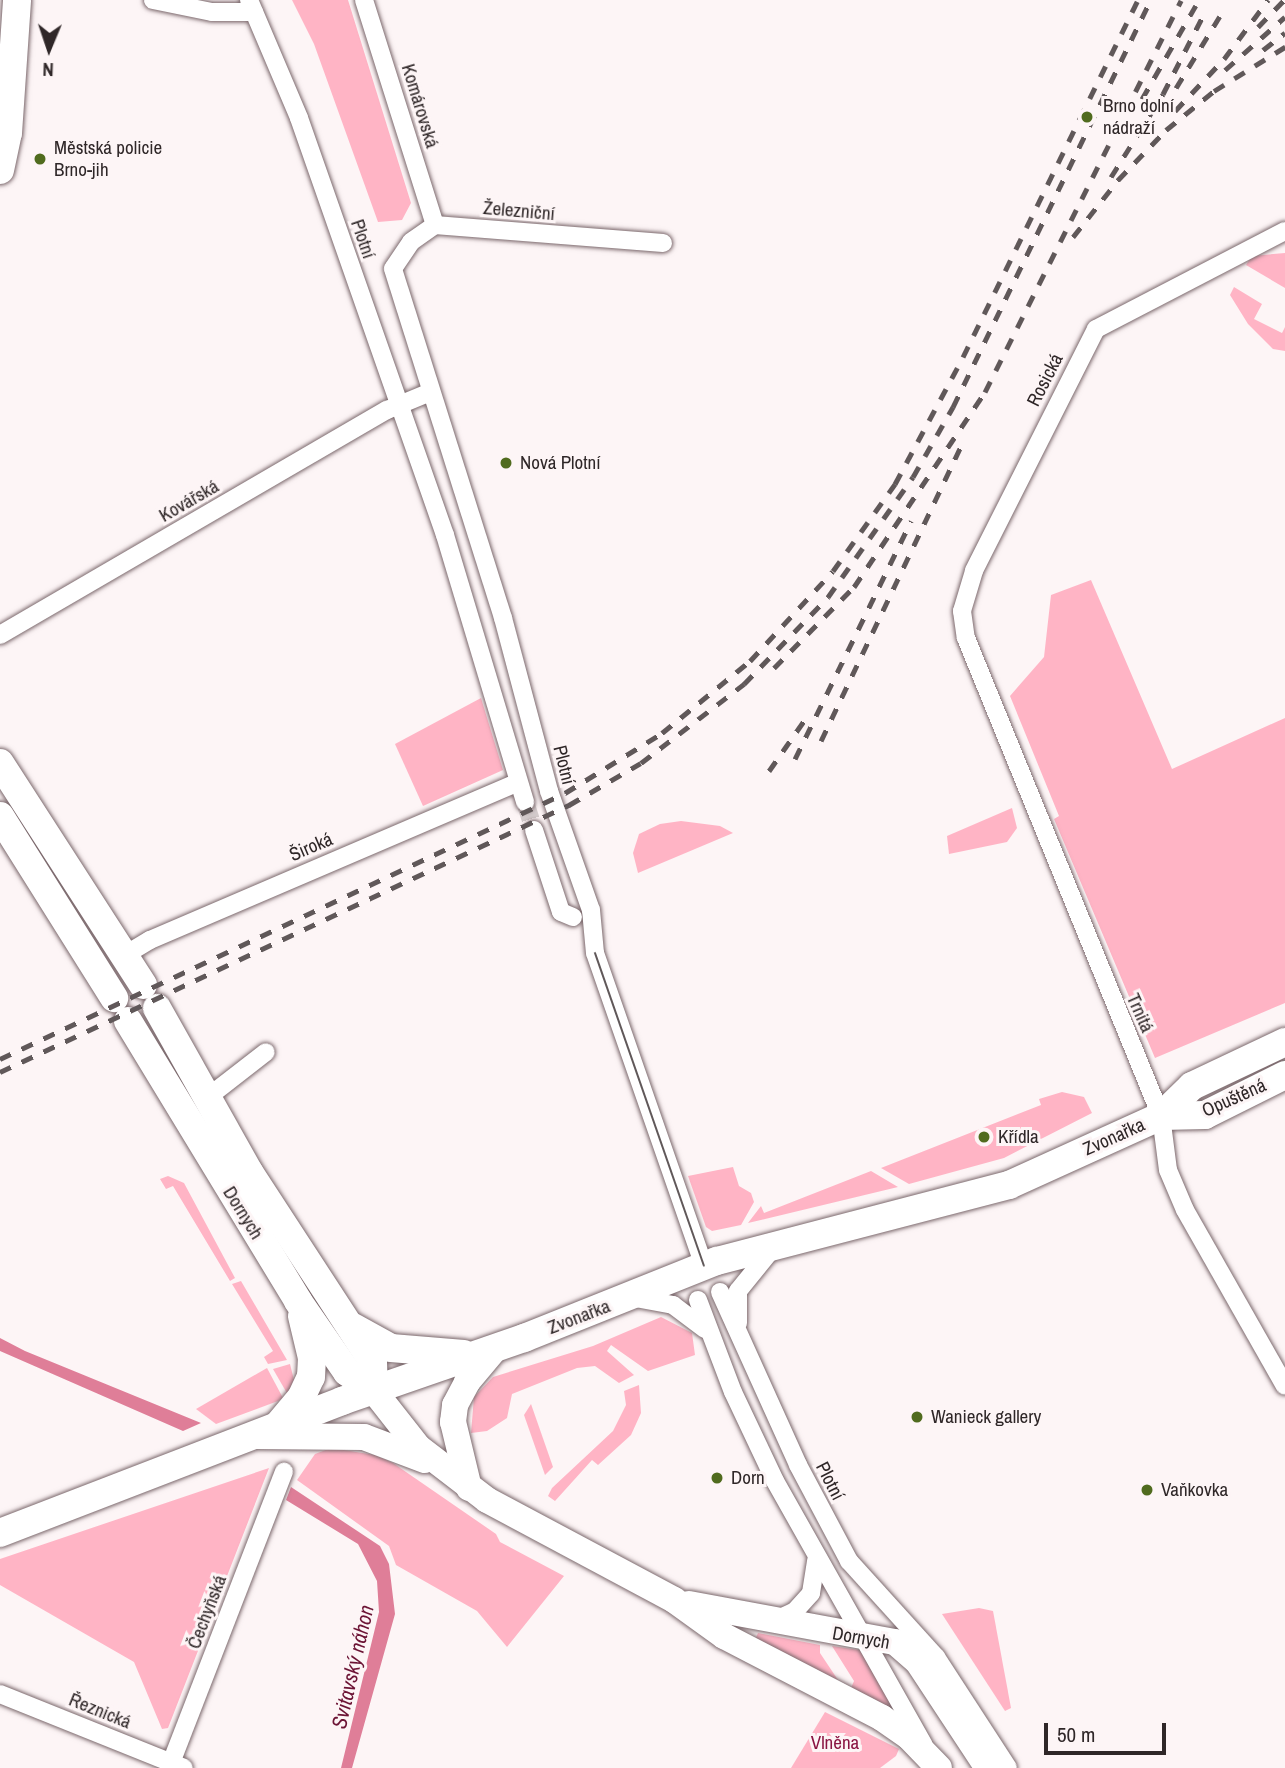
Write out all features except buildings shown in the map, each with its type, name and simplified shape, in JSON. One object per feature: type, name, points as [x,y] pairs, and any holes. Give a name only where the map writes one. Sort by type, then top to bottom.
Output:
[{"type":"main road","points":[[0,170],[8,133],[17,0]]},
{"type":"main road","name":"Dornych","points":[[0,763],[125,955],[241,1159],[373,1362],[374,1391]]},
{"type":"main road","name":"Dornych","points":[[0,816],[298,1301],[347,1372],[374,1391],[391,1417],[442,1467],[469,1488],[533,1528],[674,1600],[724,1636],[892,1725],[934,1762]]},
{"type":"main road","name":"Opuštěná","points":[[1161,1116],[1192,1086],[1285,1042]]},
{"type":"main road","name":"Opuštěná","points":[[1161,1116],[1205,1115],[1285,1075]]},
{"type":"main road","name":"Zvonařka","points":[[0,1533],[374,1391],[487,1352],[704,1266],[778,1242],[999,1188],[1161,1116]]},
{"type":"main road","points":[[265,1433],[301,1398],[310,1377],[312,1358],[298,1301]]},
{"type":"main road","points":[[344,1321],[376,1341],[404,1351],[487,1352]]},
{"type":"main road","points":[[469,1488],[453,1422],[455,1405],[487,1352]]},
{"type":"main road","points":[[265,1433],[364,1437],[442,1467]]},
{"type":"main road","name":"Dornych","points":[[674,1600],[770,1623],[895,1642],[914,1657],[988,1768]]},
{"type":"street","name":"Komárovská","points":[[364,0],[435,225]]},
{"type":"street","points":[[161,2],[212,12],[252,6]]},
{"type":"street","name":"Plotní","points":[[252,6],[299,118],[459,580],[516,783],[525,802]]},
{"type":"street","name":"Železniční","points":[[435,225],[663,243]]},
{"type":"street","name":"Plotní","points":[[435,225],[411,242],[393,269],[429,393],[485,558],[549,791],[591,910],[595,953],[704,1266]]},
{"type":"street","name":"Rosická","points":[[970,647],[962,611],[969,583],[1096,329],[1285,231]]},
{"type":"street","name":"Kovářská","points":[[0,635],[398,403],[429,393]]},
{"type":"street","name":"Trnitá","points":[[970,647],[1161,1116],[1168,1170],[1185,1210],[1285,1386]]},
{"type":"street","name":"Široká","points":[[125,955],[150,940],[516,783]]},
{"type":"street","points":[[534,830],[561,912],[573,917]]},
{"type":"street","points":[[208,1097],[266,1052]]},
{"type":"street","name":"Plotní","points":[[739,1329],[738,1291],[778,1242]]},
{"type":"street","name":"Plotní","points":[[720,1292],[739,1329],[798,1465],[849,1561],[914,1632]]},
{"type":"street","points":[[630,1297],[673,1305],[691,1314],[708,1331]]},
{"type":"street","points":[[698,1300],[708,1331],[760,1451],[816,1560],[864,1636],[934,1762]]},
{"type":"street","name":"Čechyňská","points":[[175,1766],[284,1471]]},
{"type":"street","points":[[770,1623],[790,1615],[808,1598],[816,1581],[816,1560]]},
{"type":"street","name":"Dornych","points":[[914,1632],[1009,1768]]},
{"type":"street","name":"Řeznická","points":[[0,1694],[175,1766]]},
{"type":"green space","points":[[292,0],[348,0],[411,203],[402,220],[378,222],[314,44]]},
{"type":"green space","points":[[1285,253],[1285,288],[1246,265],[1252,256]]},
{"type":"green space","points":[[1234,287],[1262,304],[1254,319],[1282,333],[1285,327],[1285,351],[1273,349],[1248,324],[1230,295]]},
{"type":"green space","points":[[1091,580],[1172,769],[1285,718],[1285,1003],[1155,1058],[1054,819],[1059,816],[1010,696],[1044,657],[1051,595]]},
{"type":"green space","points":[[481,698],[503,770],[423,806],[395,744]]},
{"type":"green space","points":[[1012,808],[1017,828],[1007,842],[949,854],[947,836]]},
{"type":"green space","points":[[681,821],[720,826],[733,833],[638,873],[633,853],[639,834],[660,824]]},
{"type":"green space","points":[[1062,1092],[1084,1097],[1092,1113],[1004,1158],[909,1184],[881,1168],[1041,1105],[1039,1099]]},
{"type":"green space","points":[[733,1167],[739,1186],[751,1193],[754,1202],[741,1225],[712,1231],[706,1227],[688,1176]]},
{"type":"green space","points":[[871,1171],[898,1187],[748,1223],[761,1206],[764,1213]]},
{"type":"green space","points":[[168,1176],[184,1183],[235,1278],[230,1281],[173,1186],[166,1189],[160,1179]]},
{"type":"green space","points":[[241,1281],[287,1360],[268,1364],[264,1357],[273,1351],[232,1284]]},
{"type":"green space","points":[[661,1317],[692,1333],[695,1355],[648,1371],[611,1345],[607,1351],[634,1375],[619,1383],[595,1366],[577,1368],[512,1394],[507,1418],[487,1431],[471,1433],[474,1397],[493,1377],[593,1346]]},
{"type":"green space","points":[[290,1364],[294,1380],[288,1395],[273,1369]]},
{"type":"green space","points":[[267,1368],[283,1398],[278,1401],[216,1424],[196,1409]]},
{"type":"green space","points":[[639,1385],[641,1413],[631,1435],[598,1465],[592,1460],[555,1501],[548,1496],[552,1488],[613,1431],[626,1405],[624,1391]]},
{"type":"green space","points":[[531,1404],[553,1467],[545,1475],[524,1415]]},
{"type":"green space","points":[[331,1448],[375,1455],[393,1463],[496,1534],[500,1542],[564,1576],[507,1647],[477,1611],[396,1565],[389,1546],[297,1480],[315,1454]]},
{"type":"green space","points":[[269,1468],[168,1728],[162,1729],[134,1662],[0,1585],[0,1559]]},
{"type":"green space","points":[[979,1608],[993,1611],[1011,1708],[1005,1711],[942,1614]]},
{"type":"green space","points":[[758,1633],[820,1645],[820,1653],[838,1680],[755,1640]]},
{"type":"green space","points":[[832,1646],[866,1651],[906,1717],[851,1688],[854,1681]]},
{"type":"green space","name":"Vlněna","points":[[825,1712],[899,1749],[896,1756],[880,1768],[791,1768]]},
{"type":"shaded area","points":[[0,1338],[25,1351],[201,1423],[183,1431],[0,1351]]},
{"type":"shaded area","points":[[291,1487],[380,1546],[389,1564],[395,1614],[352,1768],[341,1768],[379,1612],[377,1581],[358,1544],[286,1500]]},
{"type":"tunnel","points":[[525,802],[534,830]]},
{"type":"tram line","points":[[595,953],[704,1266]]},
{"type":"railway","points":[[0,1059],[565,793],[662,733],[750,661],[833,571],[895,484],[963,357],[1138,0]]},
{"type":"railway","points":[[0,1072],[569,805],[641,763],[744,684],[828,597],[913,477],[953,407],[1151,0]]},
{"type":"railway","points":[[774,668],[854,587],[985,392],[1181,0]]},
{"type":"railway","points":[[1175,111],[1224,59],[1268,0]]},
{"type":"railway","points":[[1258,27],[1284,0]]},
{"type":"railway","points":[[1142,99],[1196,5]]},
{"type":"railway","points":[[1111,177],[1163,94],[1206,10]]},
{"type":"railway","points":[[1176,88],[1220,16]]},
{"type":"railway","points":[[1225,70],[1285,17]]},
{"type":"railway","points":[[1263,50],[1285,33]]},
{"type":"railway","points":[[1073,237],[1118,180],[1166,130],[1214,91],[1285,47]]},
{"type":"railway","points":[[821,741],[963,442]]},
{"type":"railway","points":[[795,759],[911,521]]},
{"type":"railway","points":[[769,771],[808,715]]},
{"type":"place","name":"Brno dolní nádraží","points":[[1087,117]]},
{"type":"place","name":"Městská policie Brno-jih","points":[[40,159]]},
{"type":"place","name":"Nová Plotní","points":[[506,463]]},
{"type":"place","name":"Křídla","points":[[984,1137]]},
{"type":"place","name":"Wanieck gallery","points":[[917,1417]]},
{"type":"place","name":"Dorn","points":[[717,1478]]},
{"type":"place","name":"Vaňkovka","points":[[1147,1490]]},
{"type":"water label","name":"Svitavský náhon","points":[[353,1667]]}]
